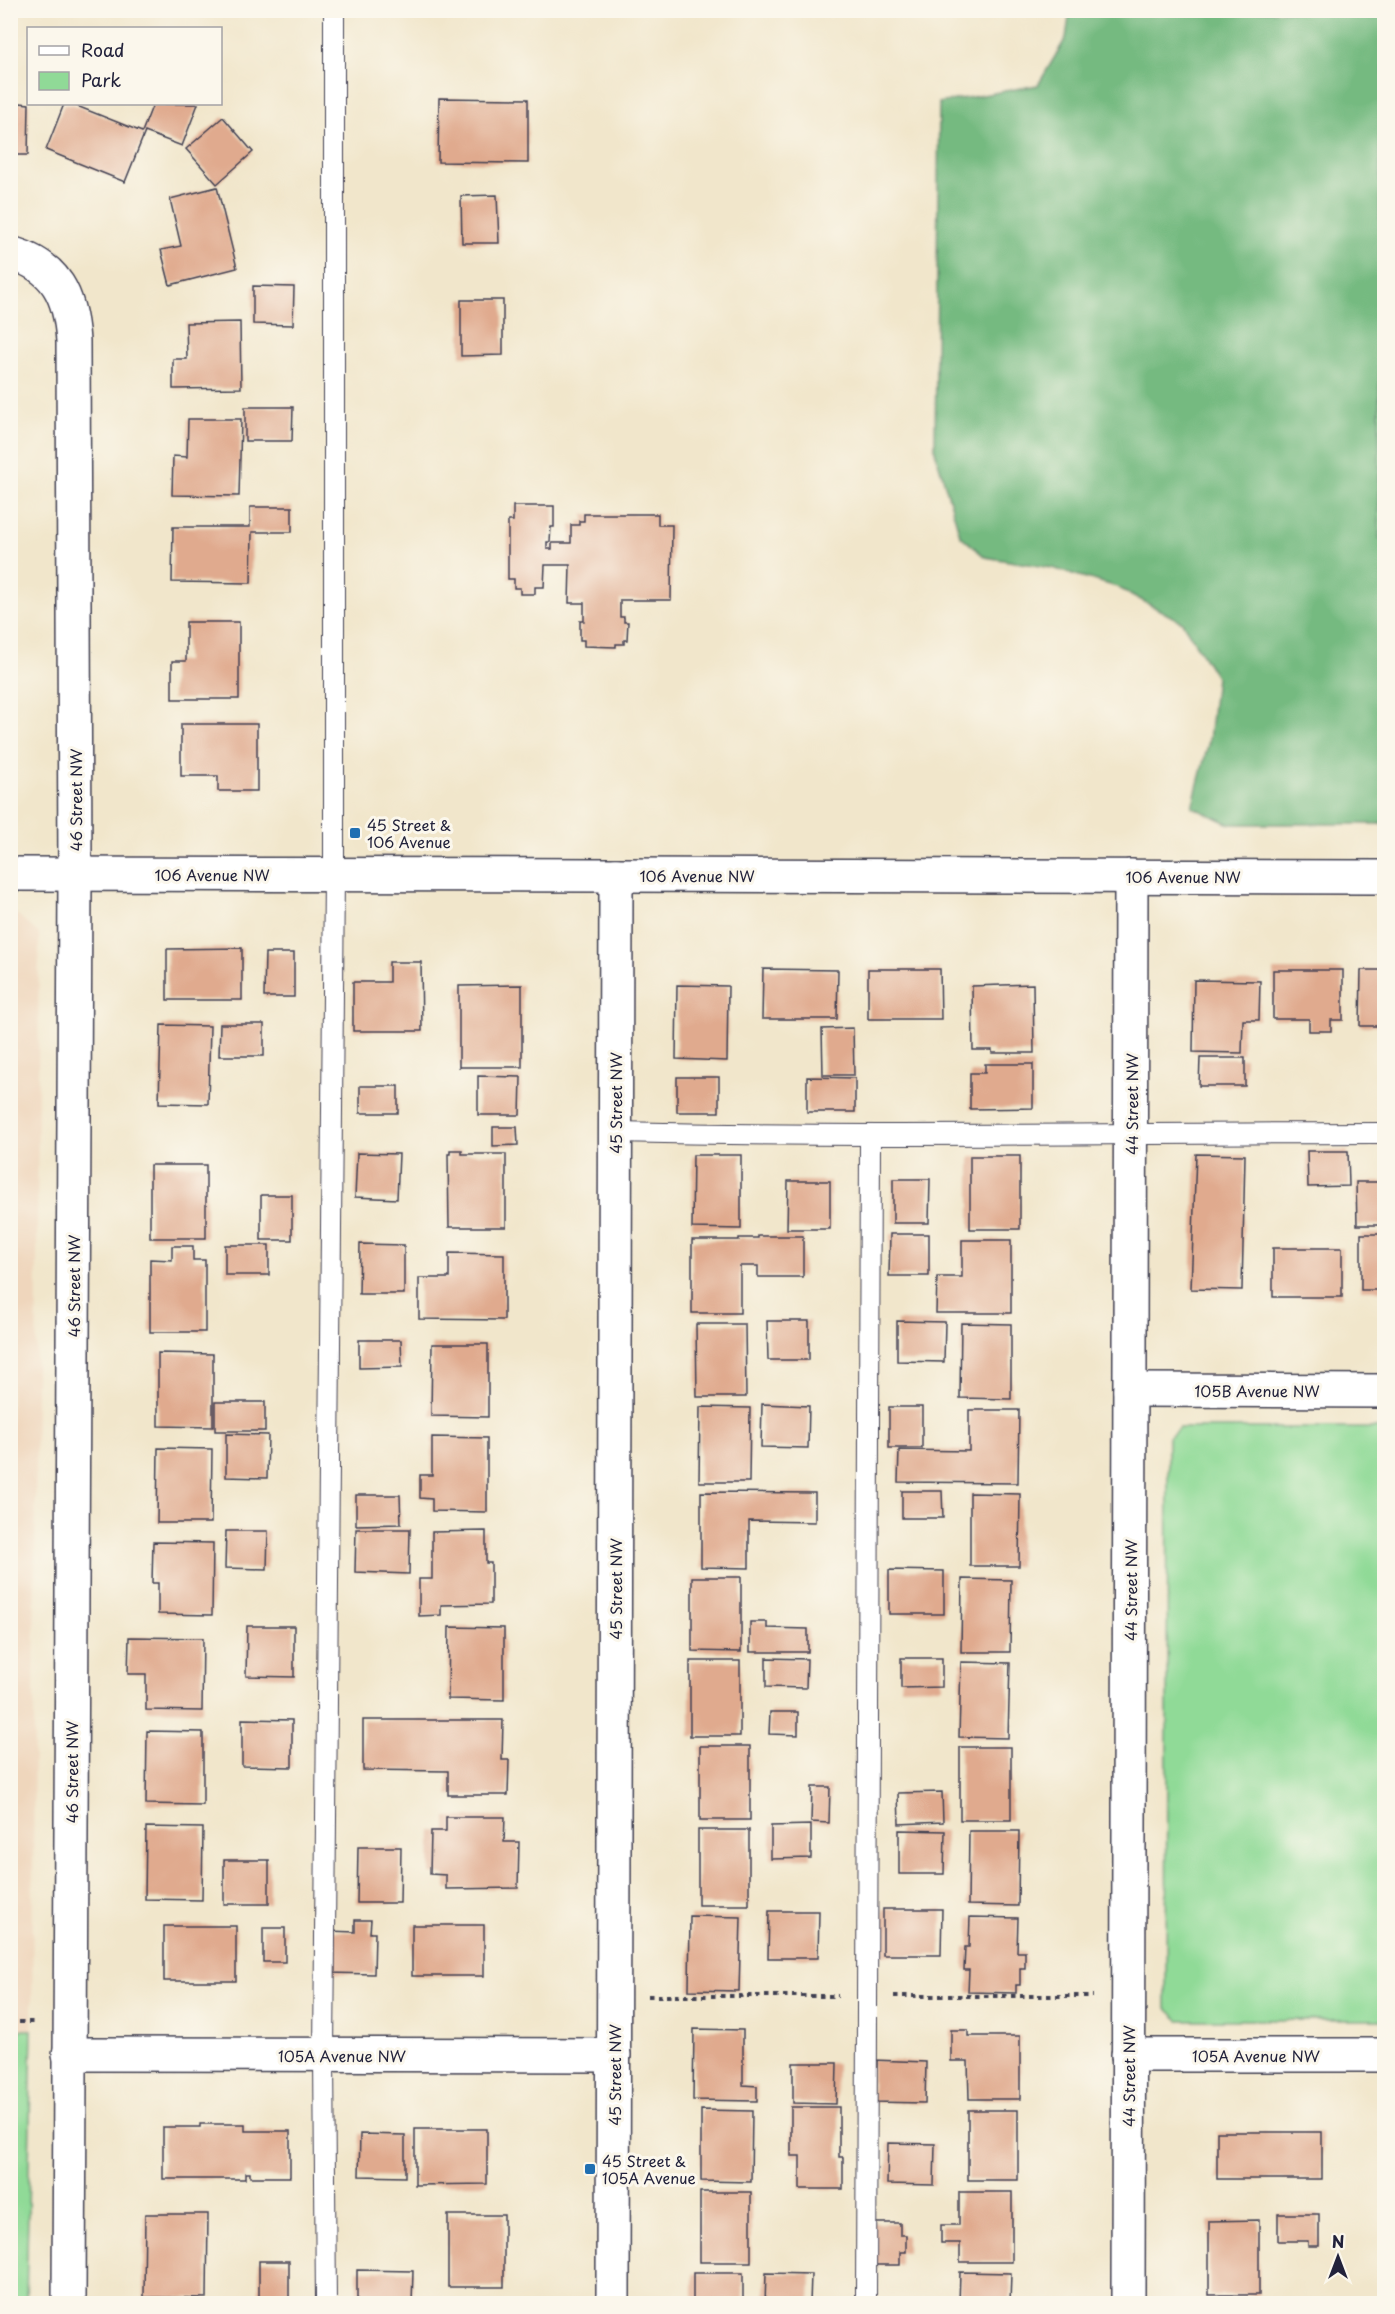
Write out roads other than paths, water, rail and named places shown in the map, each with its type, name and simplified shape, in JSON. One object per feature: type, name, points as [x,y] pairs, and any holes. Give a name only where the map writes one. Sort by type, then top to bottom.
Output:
[{"type":"street","name":"46 Street NW","points":[[10,253],[24,257],[51,274],[69,305],[73,341],[75,874],[69,2304]]},
{"type":"street","name":"106 Avenue NW","points":[[10,874],[1384,876]]},
{"type":"street","name":"45 Street NW","points":[[613,2304],[616,875]]},
{"type":"street","name":"44 Street NW","points":[[1128,2304],[1131,876]]},
{"type":"street","name":"105B Avenue NW","points":[[1131,1390],[1384,1390]]},
{"type":"street","name":"105A Avenue NW","points":[[69,2054],[614,2055]]},
{"type":"street","name":"105A Avenue NW","points":[[1128,2055],[1384,2055]]},
{"type":"lane","points":[[326,2304],[324,2055],[334,874],[334,10]]},
{"type":"lane","points":[[615,1132],[870,1136],[1384,1133]]},
{"type":"lane","points":[[866,2304],[870,1136]]},
{"type":"place","name":"45 Street & 106 Avenue","points":[[355,833]]},
{"type":"place","name":"45 Street & 105A Avenue","points":[[590,2169]]}]
